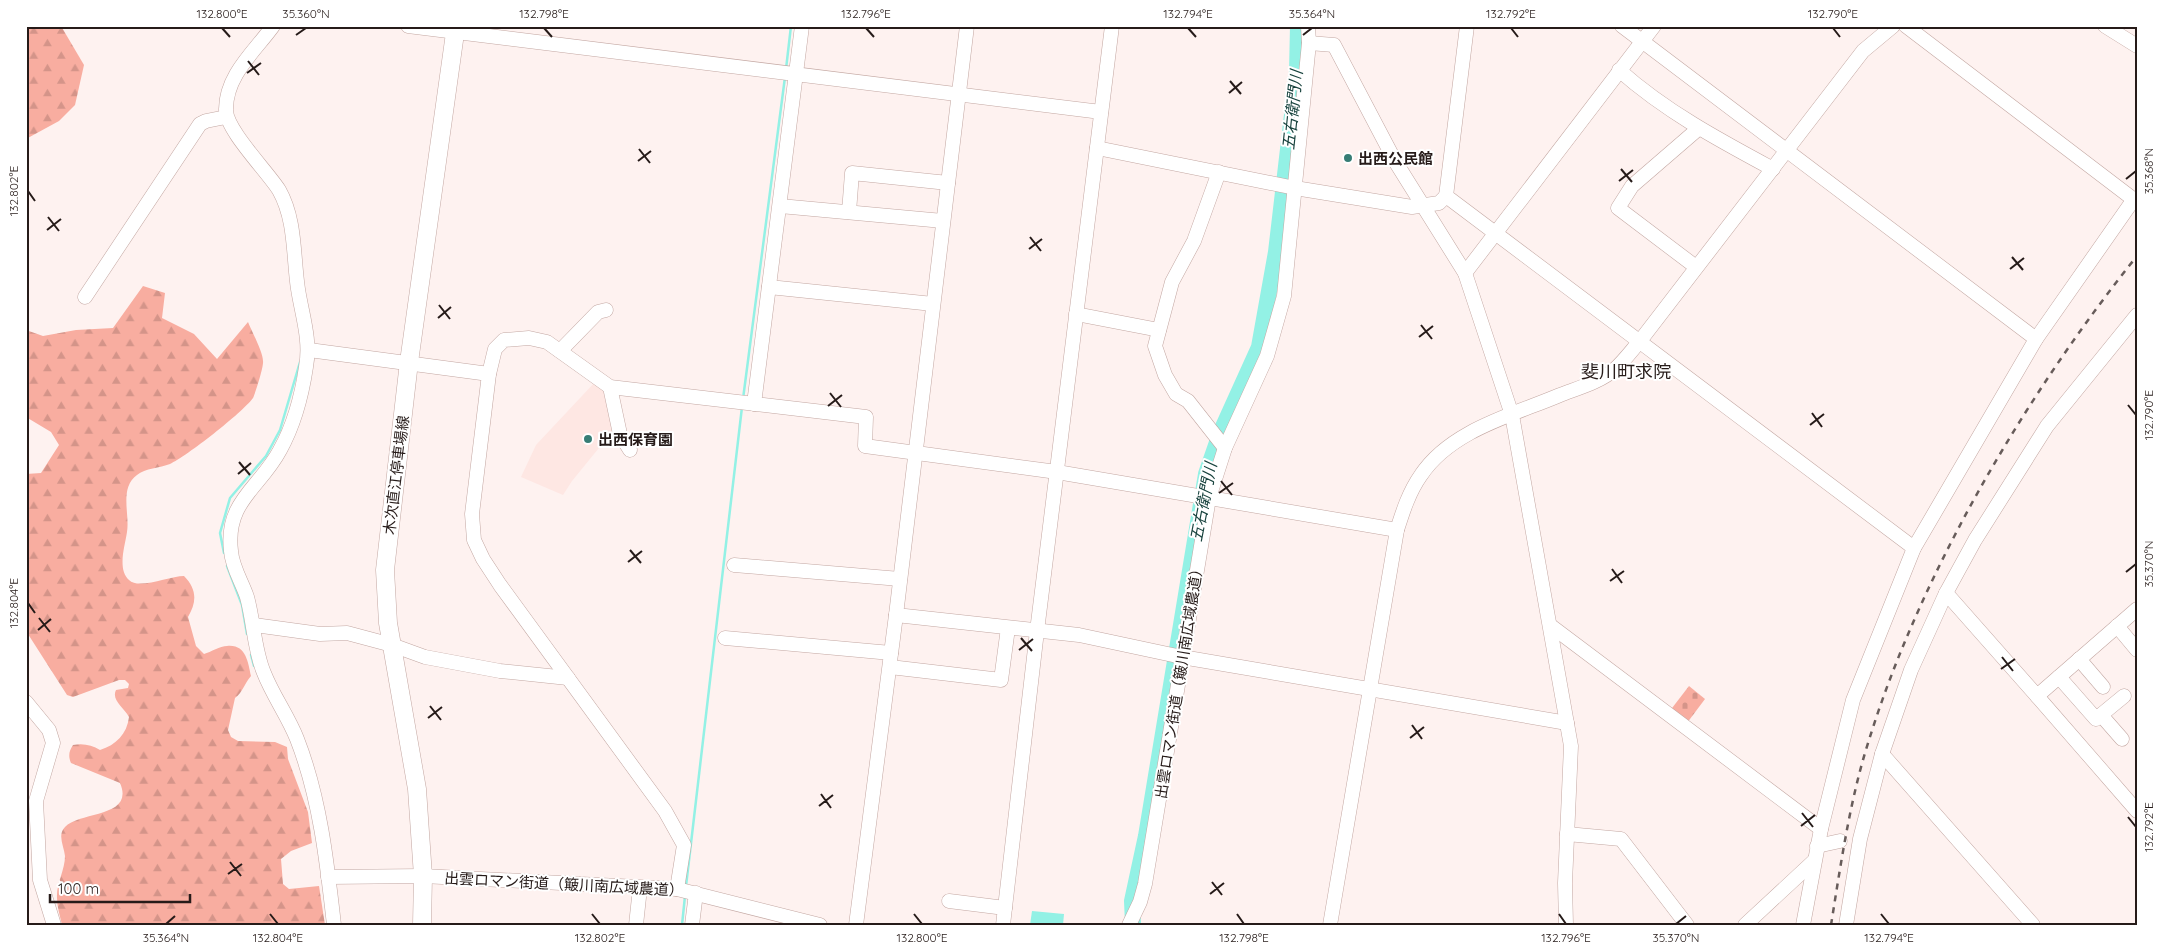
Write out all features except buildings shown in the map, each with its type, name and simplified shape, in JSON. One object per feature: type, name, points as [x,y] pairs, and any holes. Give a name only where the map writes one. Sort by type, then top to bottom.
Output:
[{"type":"main road","name":"木次直江停車場線","points":[[422,925],[423,876],[417,789],[392,645],[385,570],[409,362],[456,29]]},
{"type":"street","points":[[273,26],[250,54],[232,82],[227,98],[226,117],[278,188],[285,203],[290,221],[308,350],[297,407],[286,439],[279,452],[243,497],[231,525],[229,540],[231,556],[246,596],[254,625],[263,671],[296,738],[304,763],[325,841],[334,925]]},
{"type":"street","points":[[408,26],[456,29],[797,76],[1101,112]]},
{"type":"street","points":[[754,404],[802,26]]},
{"type":"street","points":[[856,925],[896,615],[967,26]]},
{"type":"street","points":[[1004,925],[1037,631],[1112,26]]},
{"type":"street","name":"出雲ロマン街道（簸川南広域農道）","points":[[1129,925],[1140,902],[1145,884],[1209,498],[1225,448],[1266,356],[1277,325],[1284,296],[1309,43],[1308,26]]},
{"type":"street","points":[[1097,148],[1295,188],[1412,207],[1439,203],[1446,196],[1467,26]]},
{"type":"street","points":[[1622,26],[2036,338]]},
{"type":"street","points":[[1465,272],[1654,26]]},
{"type":"street","points":[[1330,925],[1397,530],[1413,487],[1422,473],[1438,455],[1458,439],[1592,382],[1615,369],[1640,341],[1788,151],[1863,51],[1893,26]]},
{"type":"street","points":[[1803,925],[1817,846],[1852,700],[1914,548],[2036,338],[2135,201],[1906,26]]},
{"type":"street","points":[[2105,26],[2124,40],[2137,46]]},
{"type":"street","points":[[1309,43],[1334,44],[1395,161],[1465,272],[1512,415],[1571,746],[1567,834],[1566,925]]},
{"type":"street","points":[[1619,70],[1638,87],[1698,129],[1773,168]]},
{"type":"street","points":[[85,297],[200,124],[206,120],[226,117]]},
{"type":"street","points":[[1696,267],[1618,208],[1632,186],[1698,129]]},
{"type":"street","points":[[1219,172],[1194,241],[1172,282],[1155,346],[1165,374],[1176,394],[1188,401],[1225,448]]},
{"type":"street","points":[[848,212],[852,173],[948,183]]},
{"type":"street","points":[[1446,196],[1914,548]]},
{"type":"street","points":[[780,206],[943,221]]},
{"type":"street","points":[[769,287],[933,304]]},
{"type":"street","points":[[560,351],[598,312],[606,310]]},
{"type":"street","points":[[1076,314],[1159,330]]},
{"type":"street","points":[[1846,925],[1849,840],[1882,754],[1911,670],[1946,593],[1974,540],[2047,426],[2136,318]]},
{"type":"street","points":[[677,889],[684,846],[665,811],[500,585],[483,560],[474,540],[472,514],[490,374],[495,349],[504,340],[529,338],[546,342],[610,387],[866,417],[865,446],[1057,472],[1397,530]]},
{"type":"street","points":[[308,350],[490,374]]},
{"type":"street","points":[[610,387],[620,434],[630,450]]},
{"type":"street","points":[[734,565],[900,579]]},
{"type":"street","points":[[1946,593],[2137,811]]},
{"type":"street","points":[[2037,696],[2137,609]]},
{"type":"street","points":[[896,615],[1079,635],[1182,657],[1567,723]]},
{"type":"street","points":[[254,625],[320,634],[347,633],[434,658],[500,671],[568,678]]},
{"type":"street","points":[[1551,626],[1821,829]]},
{"type":"street","points":[[2117,626],[2137,650]]},
{"type":"street","points":[[725,638],[890,660],[1001,680],[1008,628]]},
{"type":"street","points":[[2079,659],[2103,687]]},
{"type":"street","points":[[2059,677],[2096,720],[2124,696]]},
{"type":"street","points":[[26,702],[49,730],[53,743],[36,801],[40,880],[54,925]]},
{"type":"street","points":[[2101,715],[2122,739]]},
{"type":"street","points":[[1882,754],[2033,925]]},
{"type":"street","points":[[1567,834],[1621,839],[1687,925]]},
{"type":"street","points":[[1817,846],[1849,840]]},
{"type":"street","points":[[1746,925],[1814,860]]},
{"type":"street","name":"出雲ロマン街道（簸川南広域農道）","points":[[328,877],[423,876],[677,889],[820,925]]},
{"type":"street","points":[[636,925],[640,888]]},
{"type":"street","points":[[692,925],[696,893]]},
{"type":"street","points":[[948,901],[1005,908]]},
{"type":"shaded area","points":[[596,381],[605,387],[616,427],[572,481],[563,495],[521,477],[536,445]]},
{"type":"green space","points":[[26,26],[61,26],[84,65],[75,105],[59,121],[26,139]]},
{"type":"green space","points":[[143,286],[165,293],[162,318],[194,334],[217,359],[248,322],[263,357],[263,364],[253,398],[238,414],[214,434],[170,464],[144,471],[132,480],[128,487],[126,502],[128,525],[123,570],[129,580],[140,584],[184,576],[191,586],[194,596],[193,606],[188,617],[196,646],[204,654],[221,647],[233,646],[245,655],[251,676],[235,698],[228,730],[231,737],[238,741],[275,742],[287,747],[288,759],[308,812],[312,843],[291,851],[281,859],[283,884],[289,889],[319,886],[325,925],[62,925],[57,898],[65,861],[61,834],[65,827],[72,822],[113,808],[120,802],[123,794],[120,783],[71,763],[69,758],[70,751],[73,745],[80,744],[100,750],[120,738],[126,729],[129,717],[117,701],[115,694],[116,690],[128,688],[129,684],[125,680],[119,680],[73,697],[67,695],[26,631],[26,474],[41,473],[59,445],[51,432],[26,417],[26,330],[43,336],[76,330],[113,328]]},
{"type":"green space","points":[[1689,686],[1705,699],[1687,723],[1669,712]]},
{"type":"water","points":[[1032,911],[1064,914],[1063,925],[1030,925]]},
{"type":"waterway","points":[[786,69],[791,26]]},
{"type":"waterway","name":"五右衛門川","points":[[1133,924],[1132,901],[1146,836],[1206,474],[1221,431],[1259,347],[1276,252],[1297,72],[1298,26]]},
{"type":"waterway","points":[[743,399],[785,77]]},
{"type":"waterway","points":[[224,553],[220,533],[230,498],[266,456],[280,430],[300,362]]},
{"type":"waterway","points":[[686,886],[742,407]]},
{"type":"waterway","points":[[227,566],[242,605],[247,634]]},
{"type":"waterway","points":[[251,655],[254,666]]},
{"type":"waterway","points":[[682,925],[685,896]]},
{"type":"railway","points":[[1831,925],[1847,831],[1862,762],[1891,677],[1917,613],[1981,486],[2018,425],[2096,309],[2137,256]]},
{"type":"place","name":"出西公民館","points":[[1348,158]]},
{"type":"place","name":"出西保育園","points":[[588,439]]},
{"type":"district","name":"斐川町求院","points":[[1626,371]]}]
